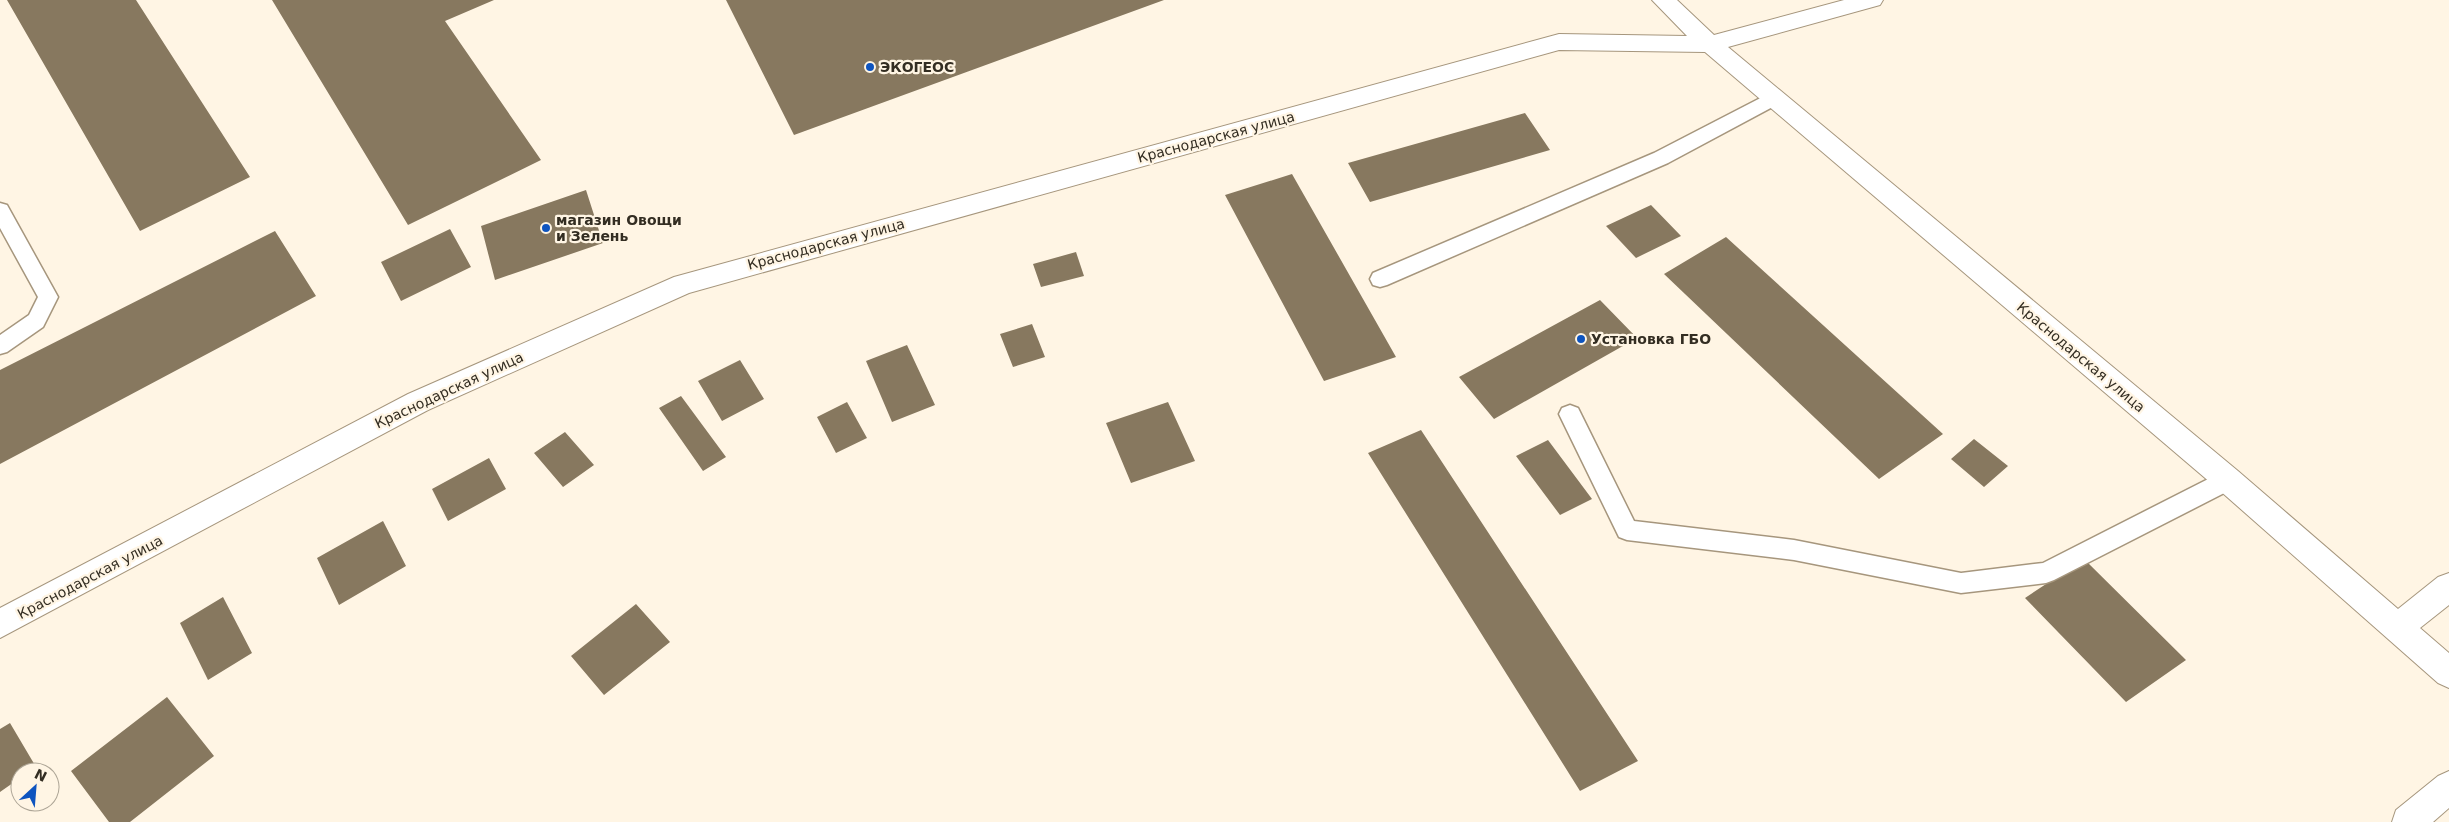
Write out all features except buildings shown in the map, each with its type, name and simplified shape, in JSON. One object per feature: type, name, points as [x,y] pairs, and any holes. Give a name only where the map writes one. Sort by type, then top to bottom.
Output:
[{"type":"street","name":"Краснодарская улица","points":[[1663,0],[1710,44],[2228,480],[2449,673]]},
{"type":"street","points":[[1710,44],[1872,0]]},
{"type":"street","name":"Краснодарская улица","points":[[0,624],[418,402],[683,284],[1559,42],[1710,44]]},
{"type":"street","points":[[2397,628],[2449,587]]},
{"type":"street","points":[[2408,822],[2449,787]]},
{"type":"lane","points":[[1380,279],[1662,158],[1774,98]]},
{"type":"lane","points":[[0,210],[48,297],[36,321],[0,346]]},
{"type":"lane","points":[[1570,414],[1627,530],[1794,550],[1961,583],[2046,573],[2228,480]]},
{"type":"place","name":"ЭКОГЕОС","points":[[870,67]]},
{"type":"place","name":"магазин Овощи и Зелень","points":[[546,228]]},
{"type":"place","name":"Установка ГБО","points":[[1581,339]]}]
